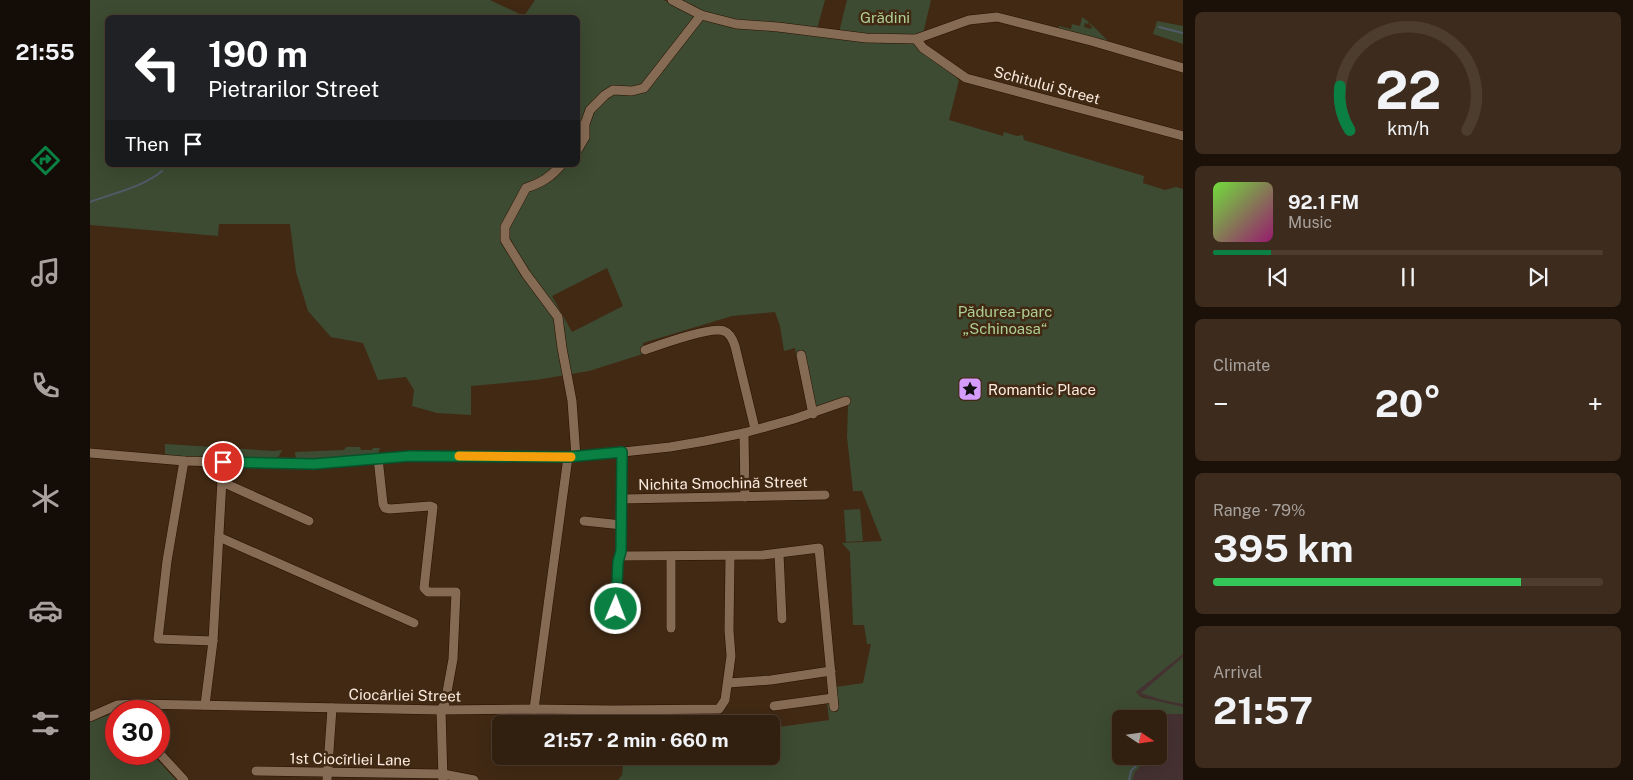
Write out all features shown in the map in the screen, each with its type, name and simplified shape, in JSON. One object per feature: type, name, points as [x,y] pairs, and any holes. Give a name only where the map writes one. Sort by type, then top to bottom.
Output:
[{"type":"street","points":[[672,0],[701,15],[736,24],[778,27],[836,35],[916,39],[969,20],[998,17],[1082,38],[1183,68]]},
{"type":"street","points":[[580,146],[585,137],[584,124],[590,110],[613,90],[632,91],[644,88],[701,15]]},
{"type":"street","name":"Schitului Street","points":[[916,39],[923,48],[966,78],[1183,136]]},
{"type":"street","points":[[534,709],[572,457],[572,401],[558,317],[526,274],[505,240],[505,227],[526,188],[552,175],[559,167]]},
{"type":"street","points":[[645,350],[705,332],[718,329],[726,331],[731,336],[735,346],[755,429]]},
{"type":"street","points":[[801,355],[813,414]]},
{"type":"street","points":[[90,453],[184,461],[314,464],[410,456],[572,457],[670,447],[744,433],[813,414],[846,401]]},
{"type":"street","points":[[744,433],[745,498]]},
{"type":"street","points":[[616,609],[622,525],[622,452]]},
{"type":"street","points":[[378,458],[385,508],[433,507],[424,588],[428,592],[456,592],[452,659],[445,704],[441,710],[443,777]]},
{"type":"street","points":[[184,461],[167,561],[158,639],[213,641]]},
{"type":"street","points":[[205,705],[213,641],[223,462]]},
{"type":"street","points":[[222,482],[308,522]]},
{"type":"street","name":"Nichita Smochină Street","points":[[621,499],[825,495]]},
{"type":"street","points":[[584,521],[622,525]]},
{"type":"street","points":[[219,537],[414,623]]},
{"type":"street","points":[[619,556],[730,556],[778,554],[820,548],[833,702],[774,706]]},
{"type":"street","points":[[778,554],[782,619]]},
{"type":"street","points":[[730,556],[729,630],[731,656],[728,683],[771,680],[831,672]]},
{"type":"street","points":[[671,557],[671,628]]},
{"type":"street","name":"Ciocârliei Street","points":[[170,706],[205,705],[441,710],[715,710],[722,708],[728,683]]},
{"type":"street","points":[[327,776],[332,708]]},
{"type":"street","name":"Ciocârliei Street","points":[[90,717],[105,712]]},
{"type":"street","points":[[170,765],[184,780]]},
{"type":"street","name":"1st Ciocîrliei Lane","points":[[256,771],[327,776],[443,777],[474,780]]},
{"type":"shaded area","points":[[1183,648],[1183,780],[1127,780],[1134,765],[1168,765],[1168,710],[1161,710],[1161,703],[1141,696],[1131,687]]},
{"type":"green space","name":"Pădurea-parc „Schinoasa“","points":[[90,0],[490,0],[522,15],[105,15],[105,167],[580,167],[580,15],[525,15],[535,0],[663,0],[735,27],[810,35],[912,41],[959,80],[949,120],[1003,136],[1004,132],[1017,136],[1023,135],[1024,140],[1144,176],[1143,183],[1165,190],[1176,187],[1183,189],[1183,654],[1136,692],[1141,697],[1183,707],[1183,714],[1168,714],[1168,710],[1112,710],[1112,765],[1142,765],[1135,772],[1132,780],[618,780],[622,775],[623,765],[780,765],[780,727],[829,720],[827,703],[836,687],[863,683],[871,644],[867,644],[864,625],[853,625],[850,552],[842,543],[882,541],[862,491],[853,491],[847,437],[848,406],[845,397],[814,409],[803,352],[796,354],[795,348],[784,351],[780,326],[775,312],[732,316],[643,343],[643,354],[589,371],[536,380],[471,386],[471,415],[437,413],[412,406],[414,390],[406,377],[378,380],[363,343],[331,337],[308,311],[296,272],[290,224],[219,224],[218,236],[90,225]],"holes":[[[607,268],[623,306],[572,332],[552,296]]]},
{"type":"green space","name":"Grădini","points":[[679,0],[825,0],[817,29],[736,20],[700,11],[695,6]]},
{"type":"green space","name":"Grădini","points":[[847,0],[931,0],[923,34],[890,35],[840,32]]},
{"type":"green space","points":[[1082,17],[1089,22],[1088,24],[1085,23],[1084,27],[1091,29],[1090,23],[1109,42],[1059,29],[1059,26],[1071,29],[1072,24],[1080,26]]},
{"type":"green space","points":[[1157,21],[1183,26],[1183,44],[1153,34]]},
{"type":"green space","points":[[165,444],[282,450],[279,456],[271,461],[165,456]]},
{"type":"green space","points":[[346,447],[360,447],[361,450],[380,448],[378,454],[373,456],[308,462],[296,460],[295,452],[344,450]]},
{"type":"green space","points":[[860,509],[863,541],[846,542],[844,510]]},
{"type":"green space","points":[[1183,657],[1183,704],[1141,693]]},
{"type":"green space","points":[[682,712],[682,715],[632,715],[635,713]]},
{"type":"green space","points":[[105,716],[105,765],[162,765],[176,780],[90,780],[90,722]]},
{"type":"waterway","points":[[1159,27],[1183,33]]},
{"type":"waterway","points":[[90,202],[137,185],[162,171]]},
{"type":"waterway","points":[[1129,780],[1131,771],[1137,765]]},
{"type":"slow traffic","points":[[459,456],[571,457]]},
{"type":"place","name":"Romantic Place","points":[[970,389]]},
{"type":"route","points":[[223,462],[314,464],[410,456],[568,457],[622,452],[622,525],[616,609]]}]
